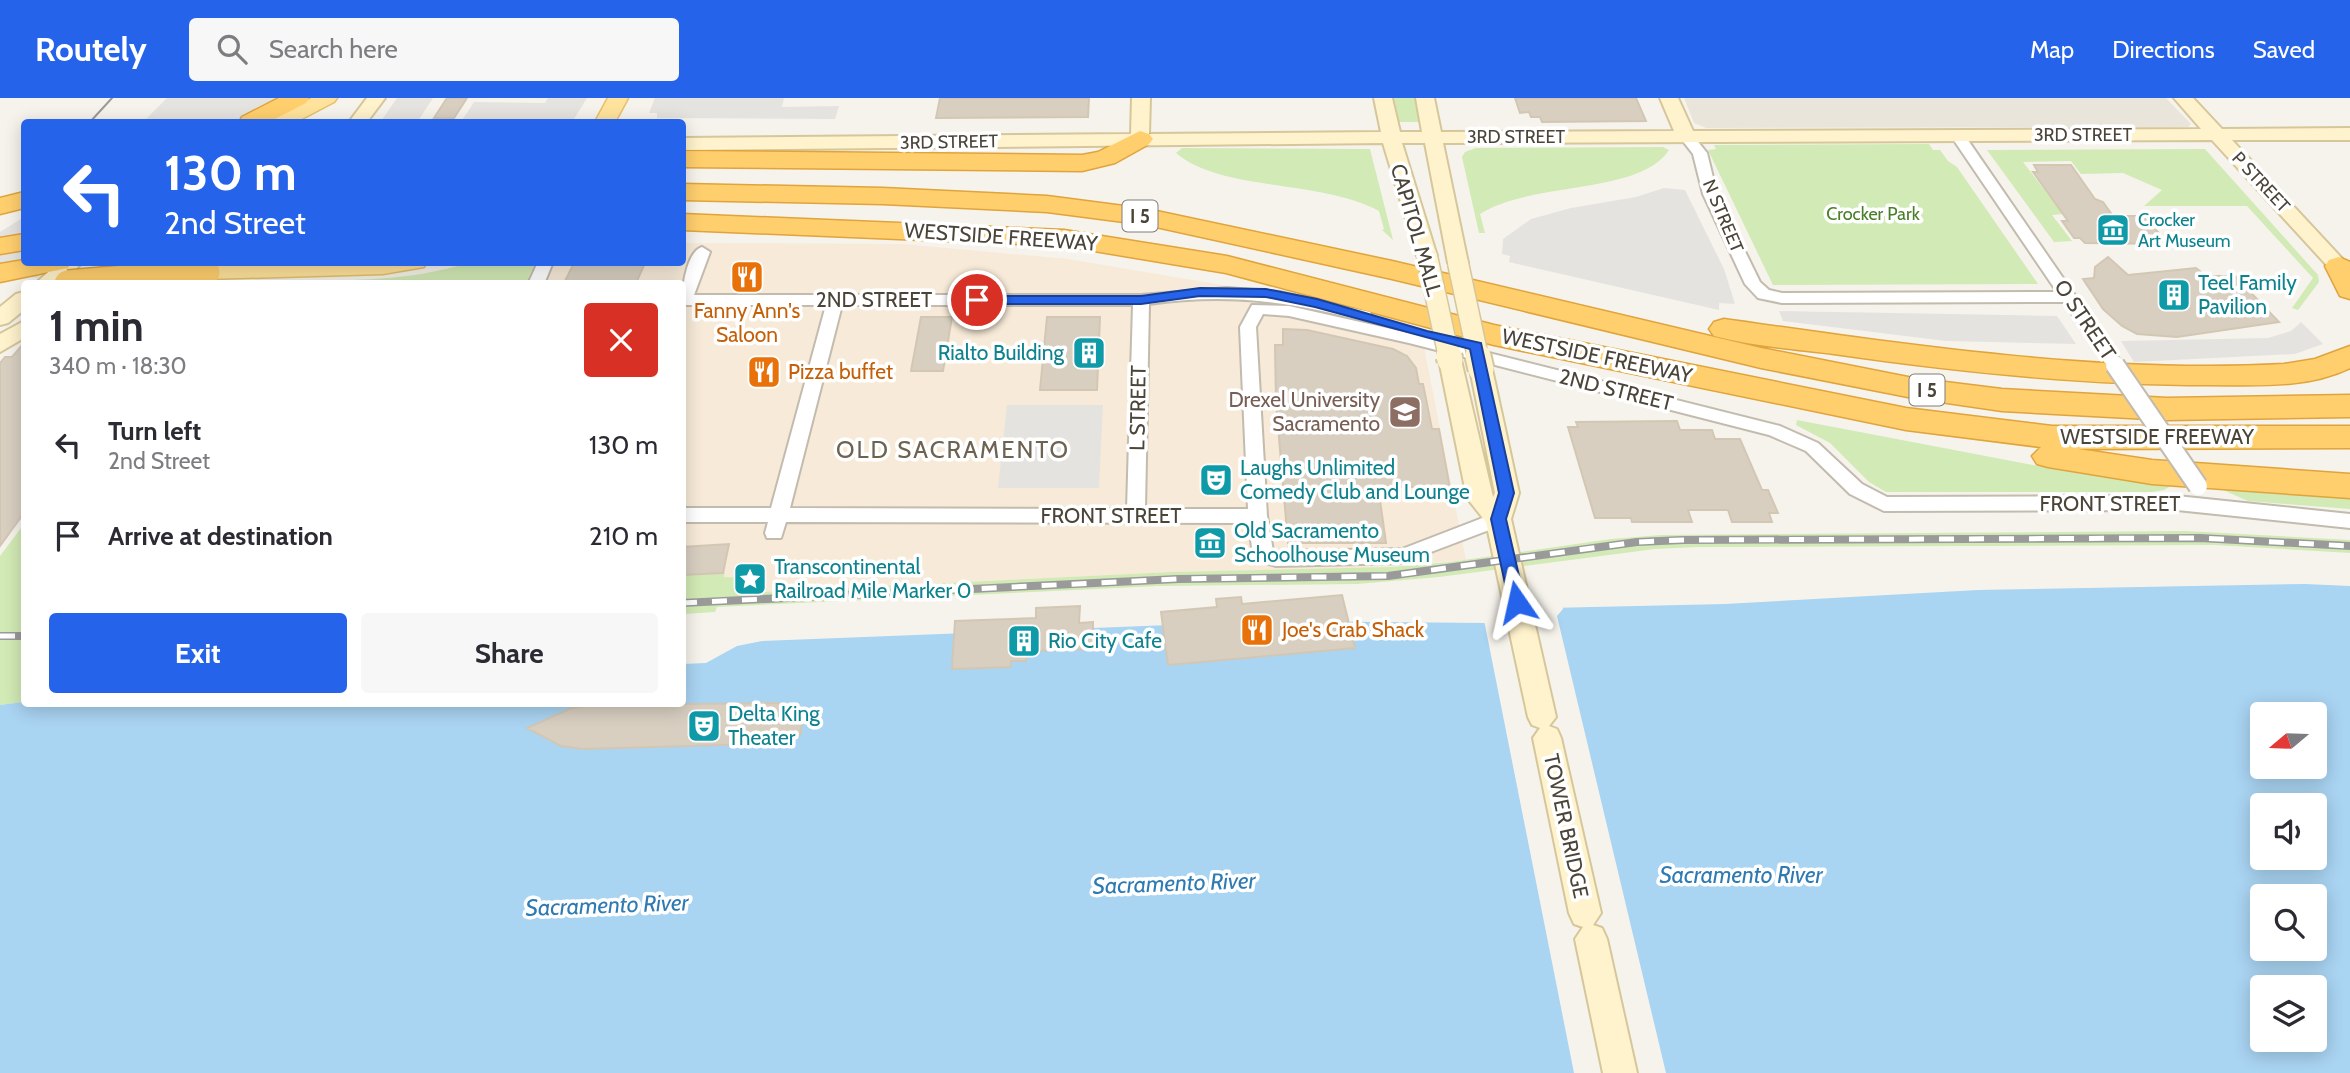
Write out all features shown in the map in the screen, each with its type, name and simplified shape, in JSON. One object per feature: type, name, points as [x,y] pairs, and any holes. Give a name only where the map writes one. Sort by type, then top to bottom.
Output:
[{"type":"highway","points":[[257,119],[297,98]]},
{"type":"highway","points":[[686,159],[1082,163],[1106,158],[1141,134]]},
{"type":"highway","points":[[686,173],[893,174],[1049,181],[1125,193],[1264,224],[1392,270]]},
{"type":"highway","name":"WESTSIDE FREEWAY","points":[[686,192],[883,196],[1046,204],[1099,210],[1190,226],[1392,270],[1761,358],[1913,388],[2002,400],[2155,408],[2350,405]]},
{"type":"highway","points":[[0,206],[21,201]]},
{"type":"highway","name":"WESTSIDE FREEWAY","points":[[686,222],[1064,238],[1166,253],[1273,276],[1494,335],[1837,406],[1982,430],[2112,439],[2350,437]]},
{"type":"highway","points":[[692,244],[876,229]]},
{"type":"highway","points":[[0,246],[21,242]]},
{"type":"highway","points":[[0,273],[37,266]]},
{"type":"highway","points":[[114,280],[206,272]]},
{"type":"highway","points":[[0,294],[21,290]]},
{"type":"highway","points":[[1513,299],[1895,354],[2051,371],[2144,377],[2292,373],[2323,368],[2350,356]]},
{"type":"highway","points":[[1837,406],[1928,431],[2033,454],[2152,472],[2350,485]]},
{"type":"highway","points":[[2112,439],[2234,456],[2350,456]]},
{"type":"main road","points":[[287,119],[327,98]]},
{"type":"main road","points":[[360,119],[376,98]]},
{"type":"main road","points":[[1141,98],[1141,134]]},
{"type":"main road","name":"CAPITOL MALL","points":[[1383,98],[1391,137],[1427,256],[1479,498],[1498,519],[1517,602]]},
{"type":"main road","name":"CAPITOL MALL","points":[[1425,98],[1445,206],[1507,493],[1498,519]]},
{"type":"main road","name":"N STREET","points":[[1669,98],[1686,136]]},
{"type":"main road","name":"P STREET","points":[[2183,98],[2346,278]]},
{"type":"main road","name":"3RD STREET","points":[[686,129],[1391,137],[2350,134]]},
{"type":"main road","name":"3RD STREET","points":[[686,144],[1141,134]]},
{"type":"main road","points":[[50,280],[68,266]]},
{"type":"main road","points":[[161,280],[206,272],[362,266]]},
{"type":"main road","points":[[0,317],[21,301]]},
{"type":"main road","points":[[0,345],[21,330]]},
{"type":"main road","name":"TOWER BRIDGE","points":[[1517,602],[1620,1073]]},
{"type":"street","name":"N STREET","points":[[1686,136],[1700,153],[1708,189],[1752,280],[1764,294],[1782,298],[2069,297]]},
{"type":"street","name":"O STREET","points":[[1958,136],[2211,506]]},
{"type":"street","name":"2ND STREET","points":[[686,281],[692,244]]},
{"type":"street","points":[[152,280],[172,266]]},
{"type":"street","name":"2ND STREET","points":[[686,300],[1141,300],[1200,292],[1236,292],[1298,298],[1447,349],[1479,357]]},
{"type":"street","points":[[776,524],[835,300]]},
{"type":"street","name":"L STREET","points":[[1136,516],[1141,300]]},
{"type":"street","name":"2ND STREET","points":[[1258,309],[1289,311],[1409,338],[1774,430],[1804,442],[1821,454],[1856,489],[1870,499]]},
{"type":"street","points":[[1258,309],[1248,327],[1258,516],[1262,551],[1266,556],[1276,559],[1402,556],[1498,519]]},
{"type":"street","name":"FRONT STREET","points":[[1870,499],[1891,505],[2177,503],[2350,521]]},
{"type":"street","name":"FRONT STREET","points":[[686,515],[776,524],[1258,516]]},
{"type":"shaded area","points":[[167,98],[276,98],[238,119],[146,119]]},
{"type":"shaded area","points":[[397,98],[433,98],[419,119],[382,119]]},
{"type":"shaded area","points":[[548,98],[587,98],[574,119],[463,119],[474,102],[545,103]]},
{"type":"shaded area","points":[[655,98],[784,98],[782,107],[839,106],[835,119],[657,118],[657,113],[649,113]]},
{"type":"shaded area","points":[[1684,98],[2166,98],[2191,124],[2188,127],[1706,128],[1694,123]]},
{"type":"shaded area","points":[[1664,188],[1685,190],[1724,269],[1735,304],[1719,303],[1719,310],[1509,262],[1510,256],[1502,254],[1503,239],[1531,219],[1571,208],[1636,197]]},
{"type":"shaded area","points":[[21,219],[21,266],[52,266],[37,278],[0,272],[0,232]]},
{"type":"shaded area","points":[[686,243],[902,244],[1068,259],[1240,288],[1422,337],[1466,560],[1370,568],[1171,572],[743,593],[747,579],[724,577],[725,573],[686,575],[686,280],[528,280],[534,266],[686,266]]},
{"type":"shaded area","points":[[1779,311],[2057,316],[2076,344],[1946,341],[1783,321]]},
{"type":"shaded area","points":[[2301,322],[2323,344],[2295,354],[2134,362],[2121,341],[2268,338],[2291,331]]},
{"type":"shaded area","points":[[1007,405],[1103,405],[1099,488],[998,488]]},
{"type":"green space","points":[[1394,98],[1416,98],[1421,122],[1399,122]]},
{"type":"green space","name":"Crocker Park","points":[[1929,144],[1933,150],[1940,150],[1948,161],[1957,167],[2038,284],[1773,285],[1708,150],[1716,149],[1714,145]]},
{"type":"green space","points":[[1663,147],[1669,150],[1655,164],[1634,174],[1527,196],[1480,214],[1485,233],[1479,233],[1462,157],[1465,152],[1476,148]]},
{"type":"green space","points":[[1182,148],[1370,149],[1393,240],[1382,230],[1384,229],[1379,211],[1329,194],[1219,174],[1176,153]]},
{"type":"green space","points":[[2205,149],[2318,275],[2319,282],[2298,310],[2292,308],[2313,278],[2247,206],[2144,206],[2162,190],[2123,173],[2081,174],[2071,161],[2023,162],[2063,214],[2052,215],[2072,241],[2054,242],[1987,150]]},
{"type":"green space","points":[[457,266],[534,266],[527,280],[343,280],[402,277]]},
{"type":"green space","points":[[1797,420],[2038,466],[2172,485],[2153,492],[1886,492],[1869,482],[1830,443],[1796,425]]},
{"type":"green space","points":[[2223,490],[2350,495],[2350,509],[2248,501]]},
{"type":"green space","points":[[21,528],[21,702],[0,705],[0,556]]},
{"type":"green space","points":[[2185,531],[2350,540],[2350,553],[2215,545],[1698,547],[1655,549],[1439,577],[1357,584],[1159,586],[717,607],[715,612],[686,614],[686,575],[725,572],[724,577],[748,578],[743,593],[1171,572],[1390,567],[1661,535]]},
{"type":"water","name":"Sacramento River","points":[[2305,584],[2350,586],[2350,1073],[0,1073],[0,705],[21,702],[21,707],[686,707],[686,664],[706,663],[737,646],[762,641],[1272,621],[1486,623],[1549,608],[1725,604],[1978,590]]},
{"type":"pier","points":[[1562,604],[1563,609],[1557,616],[1666,1073],[1574,1073],[1484,620]]},
{"type":"building","points":[[447,98],[467,98],[454,118],[434,118]]},
{"type":"building","points":[[940,98],[1089,98],[1088,117],[936,118]]},
{"type":"building","points":[[1515,98],[1636,98],[1646,121],[1542,122],[1540,117],[1531,117],[1529,112],[1520,113]]},
{"type":"building","name":"Crocker Art Museum","points":[[2034,165],[2071,165],[2095,199],[2103,202],[2113,216],[2143,216],[2169,244],[2085,243],[2080,238],[2074,238],[2062,221],[2068,221],[2033,172],[2038,172]]},
{"type":"building","name":"Teel Family Pavilion","points":[[2108,257],[2128,275],[2196,268],[2206,276],[2235,276],[2279,322],[2177,337],[2137,334],[2122,326],[2103,309],[2083,279],[2094,278],[2095,267]]},
{"type":"building","points":[[572,266],[644,266],[637,280],[566,280]]},
{"type":"building","points":[[921,317],[952,317],[943,371],[911,371]]},
{"type":"building","name":"Rialto Building","points":[[1047,317],[1100,317],[1097,390],[1040,390]]},
{"type":"building","points":[[1283,329],[1307,330],[1393,349],[1407,356],[1416,368],[1419,384],[1423,384],[1432,429],[1439,429],[1450,488],[1378,486],[1386,543],[1288,543],[1276,403],[1275,345],[1283,345]]},
{"type":"building","points":[[21,346],[21,517],[0,546],[0,363],[5,357],[12,357]]},
{"type":"building","points":[[1677,421],[1680,430],[1712,430],[1715,439],[1740,439],[1762,490],[1768,490],[1778,513],[1769,513],[1772,522],[1732,522],[1728,510],[1688,510],[1692,522],[1632,522],[1631,518],[1595,518],[1568,427],[1578,427],[1576,422]]},
{"type":"building","points":[[729,544],[723,573],[686,575],[686,547]]},
{"type":"building","name":"Joe's Crab Shack","points":[[1342,595],[1355,648],[1168,665],[1161,612],[1217,607],[1216,599],[1241,597],[1242,604]]},
{"type":"building","name":"Rio City Cafe","points":[[1080,606],[1079,623],[1093,622],[1093,649],[1026,651],[1026,661],[1011,661],[1010,667],[952,669],[955,621],[1036,618],[1036,608]]},
{"type":"building","points":[[777,703],[798,705],[804,712],[800,735],[790,743],[583,749],[561,746],[527,728],[572,708],[686,707],[686,704]]},
{"type":"tram line","points":[[93,119],[112,98]]},
{"type":"railway","points":[[686,603],[1178,579],[1388,576],[1637,542],[1683,540],[2200,538],[2350,546]]},
{"type":"railway","points":[[0,636],[21,636]]},
{"type":"place","name":"Crocker Art Museum","points":[[2113,230]]},
{"type":"place","name":"Fanny Ann's Saloon","points":[[747,277]]},
{"type":"place","name":"Teel Family Pavilion","points":[[2174,295]]},
{"type":"place","name":"Rialto Building","points":[[1089,353]]},
{"type":"place","name":"Pizza buffet","points":[[764,372]]},
{"type":"place","name":"Drexel University Sacramento","points":[[1405,412]]},
{"type":"place","name":"Laughs Unlimited Comedy Club and Lounge","points":[[1216,480]]},
{"type":"place","name":"Old Sacramento Schoolhouse Museum","points":[[1210,543]]},
{"type":"place","name":"Transcontinental Railroad Mile Marker 0","points":[[750,579]]},
{"type":"place","name":"Joe's Crab Shack","points":[[1257,630]]},
{"type":"place","name":"Rio City Cafe","points":[[1024,641]]},
{"type":"place","name":"Delta King Theater","points":[[704,726]]},
{"type":"district","name":"OLD SACRAMENTO","points":[[953,450]]},
{"type":"route","points":[[977,300],[1141,300],[1214,291],[1266,293],[1335,307],[1426,335],[1476,346],[1507,493],[1498,519],[1517,602]]}]
